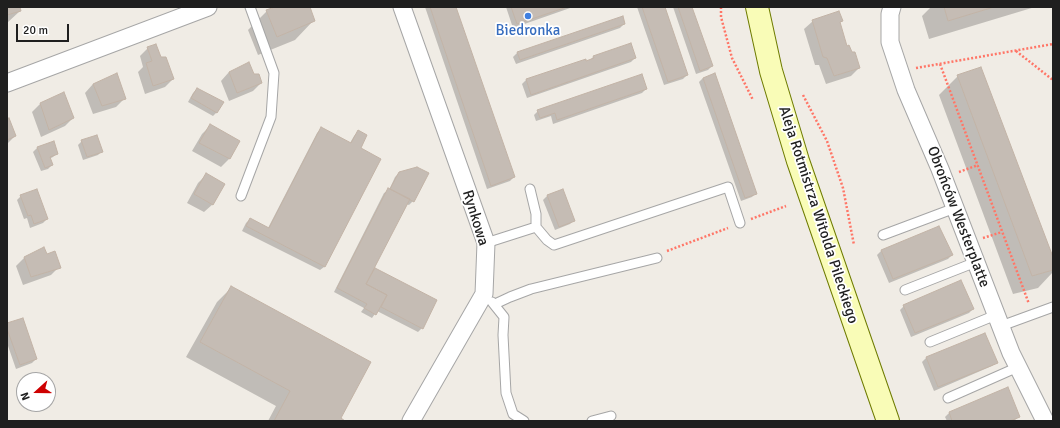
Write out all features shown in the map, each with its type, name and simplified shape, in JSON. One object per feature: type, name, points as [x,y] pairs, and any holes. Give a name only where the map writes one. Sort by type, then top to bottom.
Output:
[{"type":"street","points":[[7,82],[208,7]]},
{"type":"street","name":"Rynkowa","points":[[402,7],[486,243],[490,299],[411,421]]},
{"type":"street","name":"Aleja Rotmistrza Witolda Pileckiego","points":[[757,7],[771,71],[798,161],[833,266],[888,421]]},
{"type":"street","name":"Obrońców Westerplatte","points":[[892,7],[890,14],[890,42],[906,90],[955,208],[998,320],[1043,420]]},
{"type":"lane","points":[[241,196],[271,117],[274,73],[250,7]]},
{"type":"lane","points":[[530,189],[536,214],[536,227],[547,240],[554,245],[728,187],[740,223]]},
{"type":"lane","points":[[883,235],[955,208]]},
{"type":"lane","points":[[486,243],[536,227]]},
{"type":"lane","points":[[490,299],[510,297],[656,258]]},
{"type":"lane","points":[[905,290],[976,262]]},
{"type":"lane","points":[[490,299],[504,317],[503,335],[506,393],[513,417],[524,421]]},
{"type":"lane","points":[[930,342],[998,320],[1033,314],[1053,307]]},
{"type":"lane","points":[[948,398],[1018,367]]},
{"type":"lane","points":[[592,421],[611,416]]},
{"type":"path","points":[[721,7],[721,17],[732,58],[753,100]]},
{"type":"path","points":[[910,69],[1053,44]]},
{"type":"path","points":[[1016,51],[1053,80]]},
{"type":"path","points":[[940,64],[1033,314]]},
{"type":"path","points":[[803,94],[830,148],[843,188],[854,245]]},
{"type":"path","points":[[656,258],[667,250],[786,206]]},
{"type":"building","points":[[7,7],[20,7],[21,11],[7,15]]},
{"type":"building","points":[[275,7],[310,7],[315,21],[277,37],[266,10]]},
{"type":"building","points":[[430,7],[456,7],[515,177],[491,186]]},
{"type":"building","name":"Biedronka","points":[[511,7],[567,7],[517,24]]},
{"type":"building","points":[[642,7],[665,7],[688,75],[668,82]]},
{"type":"building","points":[[678,7],[692,7],[713,66],[700,71]]},
{"type":"building","points":[[944,7],[994,7],[948,21]]},
{"type":"building","points":[[839,11],[843,21],[840,22],[847,46],[849,45],[852,52],[855,52],[860,68],[834,76],[827,58],[823,57],[812,20]]},
{"type":"building","points":[[623,16],[625,24],[520,60],[517,52]]},
{"type":"building","points":[[631,43],[636,58],[531,95],[526,79],[586,59],[586,61],[594,58],[593,56]]},
{"type":"building","points":[[156,44],[161,57],[166,57],[174,79],[153,86],[146,63],[152,61],[147,47]]},
{"type":"building","points":[[249,62],[254,74],[259,74],[262,83],[237,93],[229,72]]},
{"type":"building","points":[[981,67],[1053,257],[1053,270],[1032,276],[957,75]]},
{"type":"building","points":[[117,73],[126,99],[102,106],[93,84]]},
{"type":"building","points":[[715,73],[757,194],[745,198],[703,78]]},
{"type":"building","points":[[642,74],[647,89],[557,120],[555,113],[540,118],[537,110]]},
{"type":"building","points":[[197,88],[224,102],[217,113],[191,98]]},
{"type":"building","points":[[64,92],[74,118],[49,130],[40,103]]},
{"type":"building","points":[[9,118],[16,136],[7,140],[7,119]]},
{"type":"building","points":[[210,124],[240,141],[230,159],[199,143]]},
{"type":"building","points":[[321,127],[351,143],[358,130],[367,135],[361,148],[381,159],[325,267],[246,226],[250,218],[269,228]]},
{"type":"building","points":[[97,135],[103,152],[87,157],[81,140]]},
{"type":"building","points":[[54,141],[58,154],[50,157],[53,165],[45,168],[37,147]]},
{"type":"building","points":[[417,167],[429,173],[414,202],[390,189],[399,172]]},
{"type":"building","points":[[206,173],[225,184],[213,205],[194,194]]},
{"type":"building","points":[[388,188],[410,199],[366,284],[387,295],[376,315],[364,308],[367,304],[337,288]]},
{"type":"building","points":[[37,189],[48,219],[34,224],[31,215],[28,216],[20,195]]},
{"type":"building","points":[[563,189],[575,221],[559,227],[547,195]]},
{"type":"building","points":[[939,226],[953,255],[893,279],[881,250]]},
{"type":"building","points":[[44,247],[47,254],[55,251],[61,268],[31,277],[24,257]]},
{"type":"building","points":[[375,268],[437,300],[423,329],[381,307],[387,295],[366,284]]},
{"type":"building","points":[[961,280],[974,309],[915,333],[903,305]]},
{"type":"building","points":[[231,286],[371,362],[341,418],[345,421],[274,421],[290,391],[200,342]]},
{"type":"building","points":[[23,318],[37,359],[20,365],[7,329],[7,323]]},
{"type":"building","points":[[985,333],[998,363],[938,387],[926,357]]},
{"type":"building","points":[[1008,387],[1020,417],[1010,421],[952,421],[949,412]]},
{"type":"place","name":"Biedronka","points":[[528,16]]}]
